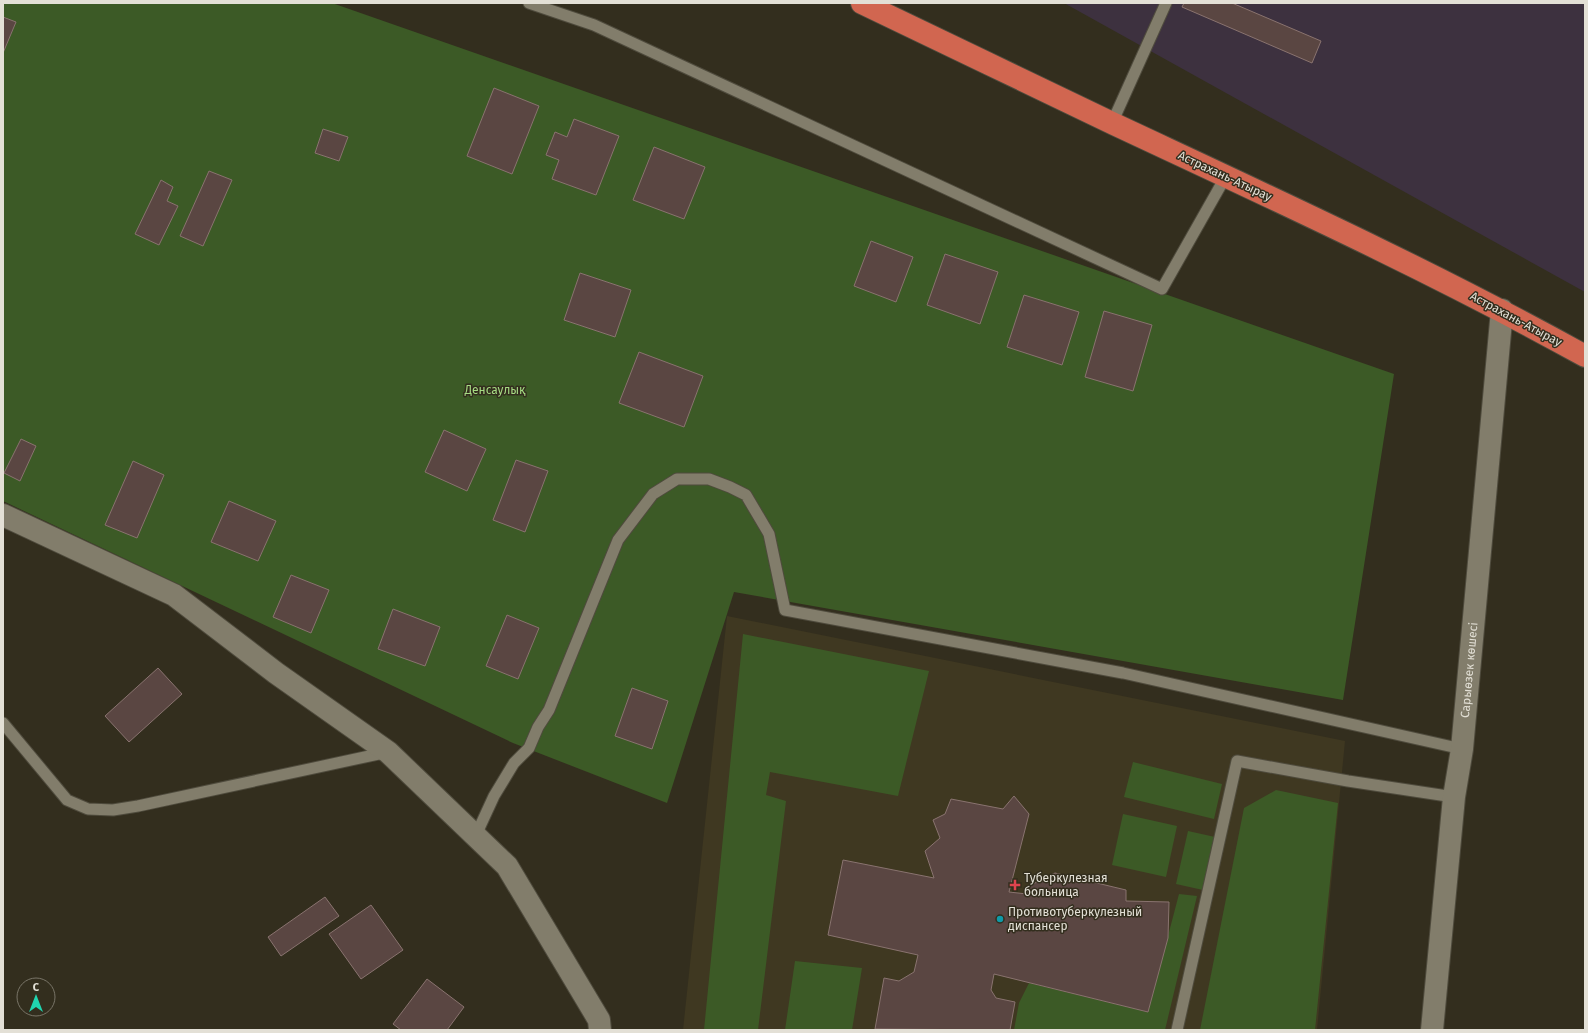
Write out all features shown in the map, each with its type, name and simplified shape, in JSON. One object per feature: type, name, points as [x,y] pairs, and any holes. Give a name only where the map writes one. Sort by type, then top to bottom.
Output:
[{"type":"highway","name":"Астрахань-Атырау","points":[[862,3],[1226,176],[1502,310],[1585,356]]},
{"type":"street","name":"Сарыөзек көшесі","points":[[1432,1030],[1454,796],[1462,749],[1502,310]]},
{"type":"street","points":[[3,515],[174,595],[276,673],[388,752],[507,866],[599,1020],[600,1030]]},
{"type":"lane","points":[[529,3],[594,25],[1162,289],[1226,176]]},
{"type":"lane","points":[[1112,123],[1166,3]]},
{"type":"lane","points":[[476,835],[494,796],[514,763],[529,748],[538,728],[549,710],[618,540],[653,494],[677,479],[709,479],[746,495],[769,534],[785,610],[1123,673],[1462,749]]},
{"type":"lane","points":[[3,723],[67,800],[88,809],[100,810],[113,810],[138,806],[388,752]]},
{"type":"lane","points":[[1177,1030],[1237,761],[1348,781],[1454,796]]},
{"type":"shaded area","points":[[1064,3],[1585,3],[1585,292]]},
{"type":"shaded area","name":"Туберкулезная больница","points":[[727,616],[1345,741],[1317,1030],[683,1030]]},
{"type":"green space","name":"Денсаулық","points":[[3,3],[332,3],[1394,374],[1343,700],[734,592],[667,803],[513,743],[3,501]]},
{"type":"green space","points":[[743,634],[929,671],[898,796],[770,772],[766,795],[786,801],[758,1030],[704,1030]]},
{"type":"green space","points":[[1133,762],[1222,784],[1214,819],[1124,797]]},
{"type":"green space","points":[[1276,790],[1338,803],[1315,1030],[1200,1030],[1244,808]]},
{"type":"green space","points":[[1123,814],[1177,826],[1166,877],[1112,865]]},
{"type":"green space","points":[[1188,831],[1215,837],[1203,890],[1176,884]]},
{"type":"green space","points":[[1179,894],[1197,896],[1165,1030],[1014,1030],[1019,1003],[1029,983],[1148,1012]]},
{"type":"green space","points":[[795,961],[862,968],[852,1030],[785,1030]]},
{"type":"building","points":[[1184,3],[1232,3],[1321,41],[1312,63],[1182,7]]},
{"type":"building","points":[[3,17],[16,22],[3,53]]},
{"type":"building","points":[[494,88],[539,106],[512,174],[467,156]]},
{"type":"building","points":[[574,119],[619,136],[596,195],[552,179],[559,160],[546,155],[555,132],[567,137]]},
{"type":"building","points":[[323,129],[348,137],[339,161],[315,153]]},
{"type":"building","points":[[654,147],[705,167],[684,219],[633,200]]},
{"type":"building","points":[[209,171],[232,180],[203,246],[180,236]]},
{"type":"building","points":[[161,180],[173,187],[167,201],[178,206],[159,245],[135,234]]},
{"type":"building","points":[[871,241],[913,257],[896,302],[854,286]]},
{"type":"building","points":[[945,254],[998,272],[980,324],[927,305]]},
{"type":"building","points":[[580,273],[631,290],[615,337],[564,320]]},
{"type":"building","points":[[1024,295],[1079,312],[1062,365],[1007,347]]},
{"type":"building","points":[[1104,311],[1152,325],[1133,391],[1085,377]]},
{"type":"building","points":[[639,352],[703,376],[684,427],[619,403]]},
{"type":"building","points":[[444,430],[486,449],[467,491],[425,472]]},
{"type":"building","points":[[21,439],[36,446],[20,481],[4,473]]},
{"type":"building","points":[[516,460],[548,471],[525,532],[493,520]]},
{"type":"building","points":[[133,461],[164,475],[137,538],[105,525]]},
{"type":"building","points":[[229,501],[276,521],[258,561],[211,542]]},
{"type":"building","points":[[291,575],[329,590],[311,633],[273,617]]},
{"type":"building","points":[[393,609],[440,627],[425,666],[378,649]]},
{"type":"building","points":[[507,615],[539,628],[518,679],[486,666]]},
{"type":"building","points":[[158,668],[182,694],[129,742],[105,716]]},
{"type":"building","points":[[632,688],[668,701],[652,749],[615,736]]},
{"type":"building","name":"Противотуберкулезный диспансер","points":[[1014,796],[1029,814],[1009,892],[1027,894],[1029,886],[1055,873],[1126,890],[1126,901],[1169,902],[1168,938],[1148,1012],[994,974],[991,990],[996,998],[1015,1002],[1010,1030],[875,1029],[884,978],[899,981],[914,972],[918,955],[828,935],[843,860],[934,878],[925,851],[940,838],[933,820],[945,814],[951,799],[1003,809]]},
{"type":"building","points":[[325,897],[339,916],[281,956],[268,937]]},
{"type":"building","points":[[371,905],[403,950],[361,979],[329,934]]},
{"type":"building","points":[[427,979],[464,1007],[447,1030],[401,1030],[393,1024]]},
{"type":"place","name":"Туберкулезная больница","points":[[1015,885]]},
{"type":"place","name":"Противотуберкулезный диспансер","points":[[1000,919]]}]
